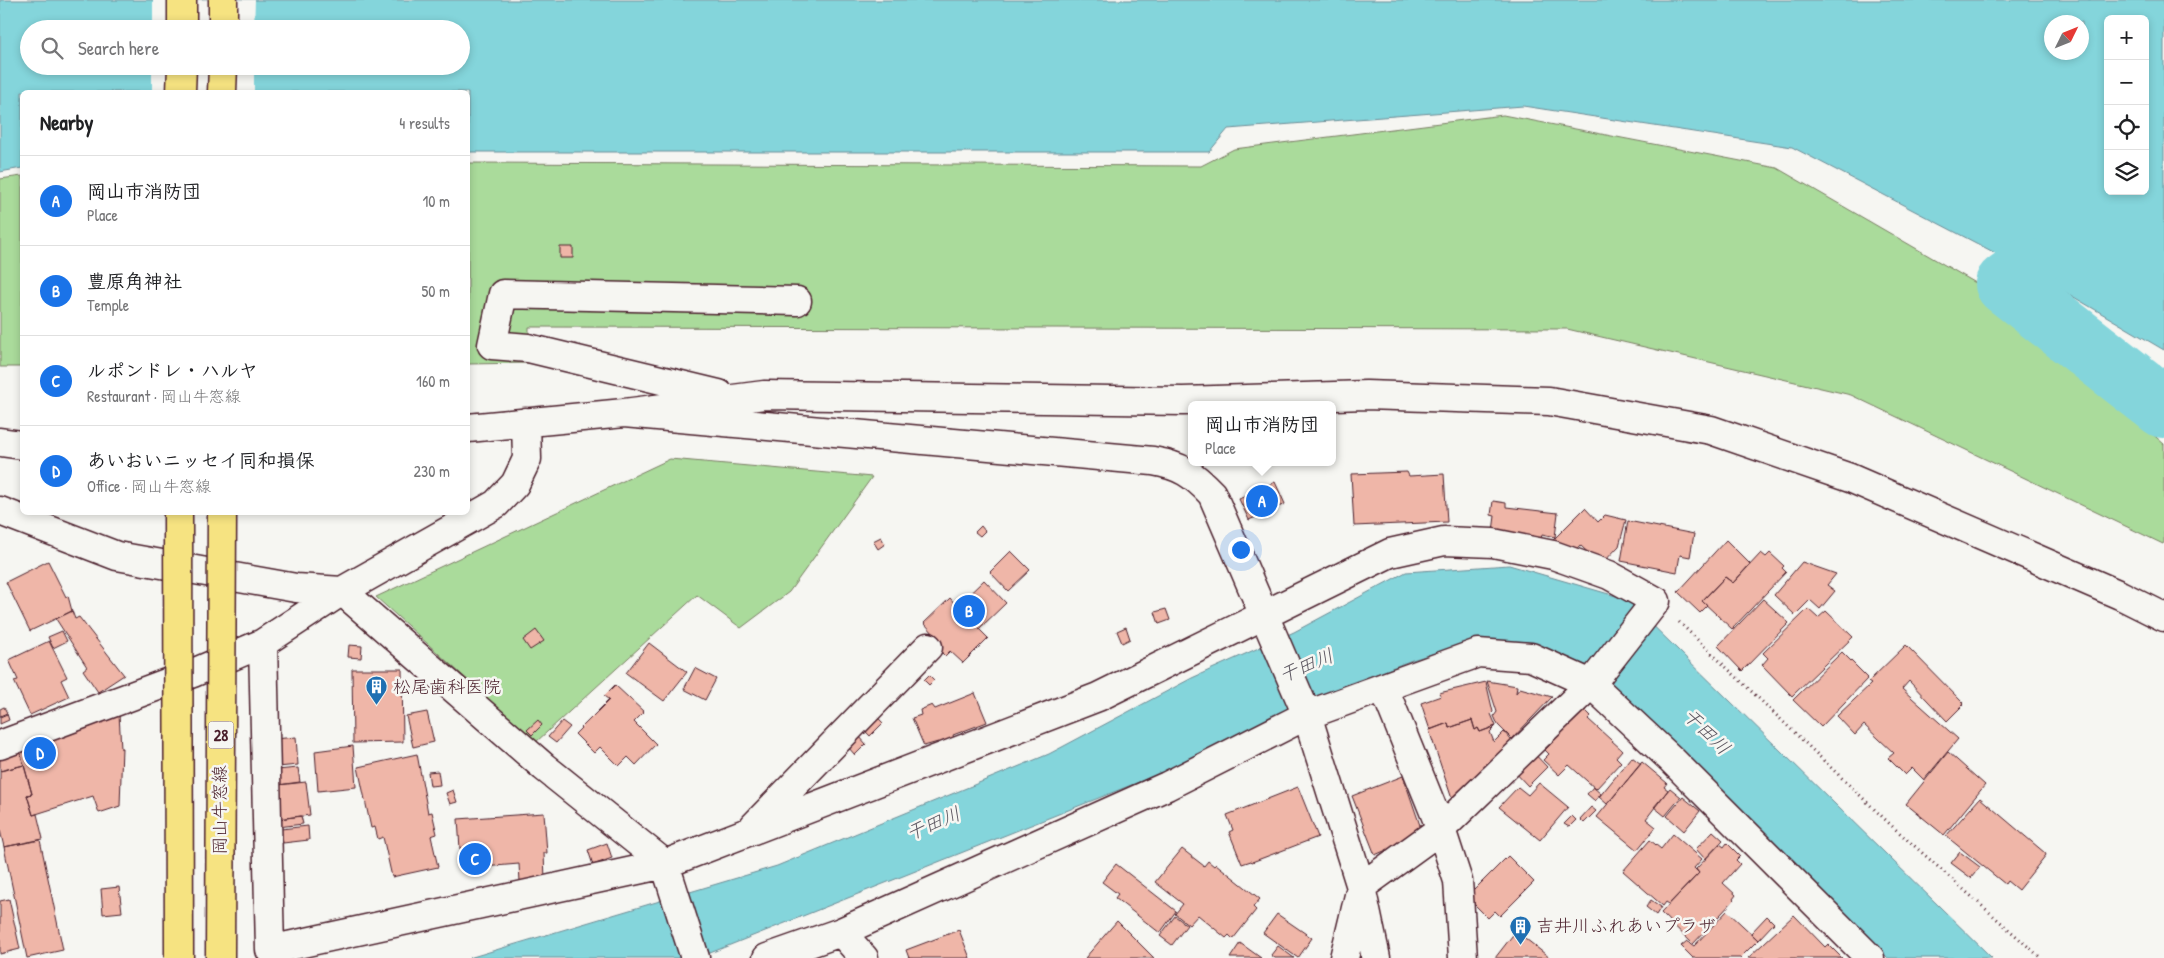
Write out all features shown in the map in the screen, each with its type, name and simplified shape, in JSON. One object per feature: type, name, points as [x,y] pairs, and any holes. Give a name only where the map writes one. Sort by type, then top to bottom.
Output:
[{"type":"main road","points":[[182,0],[182,20]]},
{"type":"main road","points":[[223,0],[223,20]]},
{"type":"main road","points":[[181,90],[182,75]]},
{"type":"main road","points":[[222,90],[223,75]]},
{"type":"main road","points":[[178,515],[179,958]]},
{"type":"main road","name":"岡山牛窓線","points":[[220,958],[222,515]]},
{"type":"street","points":[[735,398],[528,348],[492,345],[503,294],[797,301]]},
{"type":"street","points":[[470,428],[624,413],[764,395],[1183,401],[1366,395],[1549,401],[1711,430],[1850,478],[2120,595],[2164,617]]},
{"type":"street","points":[[624,413],[1152,461],[1176,465],[1196,477],[1212,494],[1304,707],[1361,887],[1376,958]]},
{"type":"street","points":[[0,745],[193,673],[263,644],[342,591],[496,504],[515,484],[527,459],[526,422]]},
{"type":"street","points":[[0,442],[20,445]]},
{"type":"street","points":[[0,511],[117,556],[296,588],[342,591],[544,767],[668,871],[695,958]]},
{"type":"street","points":[[263,644],[270,950],[668,871],[748,832],[1098,697],[1270,628],[1390,554],[1444,541],[1493,543],[1553,555],[1609,575],[1651,606],[1595,678],[1441,829],[1361,887],[1344,958]]},
{"type":"street","points":[[748,832],[928,647]]},
{"type":"street","points":[[767,958],[842,932],[1167,786],[1304,707],[1384,688],[1478,653],[1531,657],[1595,678],[1672,760],[1870,958]]},
{"type":"street","points":[[1384,688],[1441,829],[1458,881],[1463,958]]},
{"type":"street","points":[[842,932],[864,958]]},
{"type":"path","points":[[1651,606],[2041,958]]},
{"type":"green space","points":[[1503,115],[1777,168],[1981,286],[2164,444],[2164,542],[2163,544],[1851,395],[1567,329],[529,327],[529,363],[470,364],[470,163],[1201,166],[1234,149]]},
{"type":"green space","points":[[20,176],[20,367],[0,367],[0,179]]},
{"type":"green space","points":[[670,459],[872,477],[789,592],[741,628],[697,595],[536,742],[376,597]]},
{"type":"water","points":[[0,0],[2164,0],[2164,350],[2026,269],[1792,147],[1523,106],[1228,129],[1209,152],[470,152],[470,90],[20,90],[20,168],[0,172]]},
{"type":"water","name":"干田川","points":[[1509,565],[1626,599],[1992,958],[1888,958],[1590,667],[1528,642],[1472,642],[1412,660],[1273,715],[1214,752],[710,953],[690,958],[469,958],[777,866],[1049,754],[1192,678],[1294,632],[1406,572]]},
{"type":"pier","points":[[153,0],[255,0],[254,20],[153,20]]},
{"type":"pier","points":[[152,75],[254,75],[254,90],[152,90]]},
{"type":"building","points":[[560,247],[573,247],[573,258],[560,258]]},
{"type":"building","points":[[1407,472],[1409,476],[1444,474],[1447,522],[1354,526],[1351,474]]},
{"type":"building","points":[[1275,482],[1285,504],[1249,520],[1239,499]]},
{"type":"building","points":[[1493,501],[1506,503],[1506,507],[1558,513],[1555,537],[1542,534],[1540,545],[1492,539],[1495,516],[1491,515]]},
{"type":"building","points":[[1585,508],[1598,522],[1605,515],[1626,520],[1619,546],[1601,565],[1580,545],[1571,555],[1552,541]]},
{"type":"building","points":[[1628,521],[1694,534],[1690,557],[1680,555],[1677,572],[1621,561]]},
{"type":"building","points":[[981,526],[985,531],[980,536],[975,532]]},
{"type":"building","points":[[881,537],[885,544],[878,549],[873,541]]},
{"type":"building","points":[[1726,540],[1750,564],[1733,583],[1725,577],[1702,601],[1707,606],[1700,613],[1678,592]]},
{"type":"building","points":[[1011,551],[1030,570],[1008,591],[990,572]]},
{"type":"building","points":[[1761,553],[1766,557],[1770,553],[1784,566],[1782,568],[1786,572],[1732,629],[1702,601],[1725,577],[1733,583]]},
{"type":"building","points":[[48,561],[66,597],[68,596],[72,611],[30,631],[6,582]]},
{"type":"building","points":[[1802,562],[1836,574],[1827,585],[1835,591],[1820,609],[1810,600],[1795,615],[1774,595]]},
{"type":"building","points":[[984,580],[1006,603],[979,629],[988,638],[963,663],[950,651],[945,656],[930,641],[935,635],[924,623],[950,598],[957,606]]},
{"type":"building","points":[[1763,599],[1789,623],[1742,671],[1718,646]]},
{"type":"building","points":[[1166,609],[1170,620],[1159,624],[1155,612]]},
{"type":"building","points":[[1808,609],[1818,618],[1826,611],[1853,637],[1792,696],[1762,665],[1768,658],[1763,653]]},
{"type":"building","points":[[72,611],[75,619],[79,617],[124,675],[98,692],[83,670],[87,667],[56,619]]},
{"type":"building","points":[[1126,627],[1130,639],[1122,643],[1117,631]]},
{"type":"building","points":[[536,630],[544,641],[530,650],[523,640]]},
{"type":"building","points":[[62,631],[67,641],[53,648],[48,637]]},
{"type":"building","points":[[49,641],[67,677],[61,680],[69,697],[30,715],[14,681],[18,680],[9,660]]},
{"type":"building","points":[[649,643],[687,672],[664,701],[626,673]]},
{"type":"building","points":[[349,645],[362,646],[361,658],[348,657]]},
{"type":"building","points":[[1906,645],[1964,704],[1947,721],[1909,681],[1902,689],[1958,739],[1924,780],[1912,768],[1905,775],[1888,758],[1894,753],[1864,725],[1855,735],[1837,716],[1871,684],[1868,682]]},
{"type":"building","points":[[1842,652],[1868,678],[1821,727],[1793,700]]},
{"type":"building","points":[[695,668],[716,679],[705,700],[684,689]]},
{"type":"building","name":"松尾歯科医院","points":[[352,669],[402,669],[403,742],[353,743]]},
{"type":"building","points":[[929,675],[934,680],[929,685],[924,680]]},
{"type":"building","points":[[1487,681],[1517,686],[1516,693],[1520,688],[1552,697],[1512,739],[1498,725],[1494,716],[1497,712]]},
{"type":"building","points":[[1486,682],[1493,712],[1491,714],[1496,726],[1480,732],[1478,728],[1475,730],[1472,720],[1449,728],[1448,723],[1430,730],[1421,703],[1441,696],[1439,693]]},
{"type":"building","points":[[615,685],[644,712],[634,722],[656,744],[636,765],[628,757],[619,766],[600,747],[594,753],[575,734],[609,700],[604,696]]},
{"type":"building","points":[[975,693],[987,722],[953,735],[955,741],[940,747],[938,742],[924,746],[912,718],[921,715],[920,710],[932,705],[935,709]]},
{"type":"building","points":[[865,704],[883,723],[870,736],[851,716]]},
{"type":"building","points":[[4,707],[7,713],[0,716],[0,709]]},
{"type":"building","points":[[1584,709],[1591,716],[1588,719],[1622,750],[1616,757],[1621,762],[1596,789],[1569,765],[1559,775],[1543,760],[1549,754],[1545,750]]},
{"type":"building","points":[[427,712],[434,742],[413,747],[406,716]]},
{"type":"building","points":[[7,714],[9,720],[0,724],[0,717]]},
{"type":"building","points":[[119,714],[121,749],[122,747],[120,806],[99,813],[93,796],[33,815],[27,795],[32,794],[19,748]]},
{"type":"building","points":[[538,720],[542,725],[532,735],[527,730]]},
{"type":"building","points":[[1472,720],[1475,730],[1478,728],[1480,732],[1496,726],[1490,732],[1494,742],[1504,732],[1512,741],[1452,799],[1429,730],[1448,723],[1449,728]]},
{"type":"building","points":[[562,721],[570,727],[556,743],[548,737]]},
{"type":"building","points":[[859,736],[866,744],[855,755],[848,747]]},
{"type":"building","points":[[296,737],[298,765],[278,767],[275,739]]},
{"type":"building","points":[[353,746],[356,787],[318,791],[315,751]]},
{"type":"building","points":[[19,748],[24,765],[0,771],[0,754]]},
{"type":"building","points":[[1530,749],[1547,767],[1528,786],[1512,769]]},
{"type":"building","points":[[1948,752],[1985,785],[1944,835],[1906,804]]},
{"type":"building","points":[[417,754],[428,813],[432,812],[437,834],[431,836],[438,867],[392,877],[383,837],[378,839],[375,827],[371,828],[358,767]]},
{"type":"building","points":[[1632,757],[1641,764],[1607,804],[1599,797]]},
{"type":"building","points":[[1642,762],[1667,783],[1664,787],[1668,790],[1646,819],[1656,827],[1637,850],[1597,817]]},
{"type":"building","points":[[24,765],[32,794],[27,795],[33,815],[37,814],[43,839],[4,847],[0,830],[0,771]]},
{"type":"building","points":[[298,768],[300,782],[278,785],[277,770]]},
{"type":"building","points":[[438,771],[440,785],[430,786],[428,772]]},
{"type":"building","points":[[1403,776],[1423,834],[1375,855],[1352,796]]},
{"type":"building","points":[[306,782],[310,815],[278,819],[278,785]]},
{"type":"building","points":[[1539,783],[1568,807],[1540,840],[1499,807],[1518,787],[1528,795]]},
{"type":"building","points":[[1298,787],[1318,837],[1242,864],[1229,832],[1233,830],[1227,815]]},
{"type":"building","points":[[1593,787],[1601,794],[1595,801],[1587,794]]},
{"type":"building","points":[[1670,788],[1681,797],[1665,816],[1654,807]]},
{"type":"building","points":[[453,790],[457,802],[450,804],[446,793]]},
{"type":"building","points":[[1683,797],[1700,811],[1684,831],[1667,816]]},
{"type":"building","points":[[1980,798],[2046,855],[2018,890],[2007,881],[2005,884],[1946,836]]},
{"type":"building","points":[[1591,807],[1596,811],[1584,823],[1580,819]]},
{"type":"building","points":[[544,813],[547,853],[544,853],[545,880],[520,882],[519,864],[483,867],[482,856],[466,857],[466,848],[460,849],[458,819]]},
{"type":"building","points":[[301,816],[303,824],[278,827],[278,819]]},
{"type":"building","points":[[1572,816],[1576,820],[1569,827],[1564,824]]},
{"type":"building","points":[[308,826],[309,840],[283,843],[281,829]]},
{"type":"building","points":[[1713,831],[1723,840],[1705,859],[1696,849]]},
{"type":"building","points":[[1673,834],[1702,859],[1694,868],[1699,873],[1669,904],[1666,902],[1663,906],[1623,871],[1650,840],[1661,849]]},
{"type":"building","points":[[40,840],[63,950],[27,958],[4,847]]},
{"type":"building","points":[[607,843],[612,858],[593,865],[588,850]]},
{"type":"building","points":[[1727,843],[1740,856],[1736,860],[1740,864],[1723,883],[1736,895],[1734,900],[1693,944],[1661,913],[1699,873],[1696,869],[1720,844],[1724,847]]},
{"type":"building","points":[[1182,849],[1204,866],[1208,861],[1214,866],[1216,864],[1260,899],[1253,907],[1256,910],[1233,939],[1229,935],[1226,938],[1198,915],[1189,925],[1175,914],[1183,904],[1155,882]]},
{"type":"building","points":[[1960,852],[1980,867],[1971,878],[1951,863]]},
{"type":"building","points":[[1508,856],[1534,882],[1500,916],[1495,911],[1488,918],[1467,897]]},
{"type":"building","points":[[1116,864],[1176,911],[1160,933],[1115,898],[1118,894],[1102,882]]},
{"type":"building","points":[[119,887],[122,912],[103,914],[101,889]]},
{"type":"building","points":[[9,899],[20,949],[0,954],[0,901]]},
{"type":"building","points":[[1651,900],[1661,907],[1656,915],[1646,907]]},
{"type":"building","points":[[1727,911],[1758,940],[1740,958],[1693,958],[1681,946],[1687,941],[1694,946]]},
{"type":"building","points":[[1277,914],[1312,938],[1298,958],[1263,933]]},
{"type":"building","points":[[1794,915],[1825,947],[1828,944],[1842,958],[1748,958]]},
{"type":"building","points":[[1175,916],[1187,925],[1172,945],[1160,936]]},
{"type":"building","points":[[1767,916],[1774,923],[1758,940],[1751,933]]},
{"type":"building","points":[[1117,921],[1154,958],[1085,958]]},
{"type":"building","points":[[959,930],[970,958],[909,958],[906,950]]},
{"type":"building","name":"吉井川ふれあいプラザ","points":[[1516,931],[1550,958],[1495,958]]},
{"type":"building","points":[[1240,943],[1261,958],[1230,958]]},
{"type":"building","points":[[1278,946],[1294,958],[1275,958],[1271,955]]},
{"type":"waterway","points":[[2026,269],[2006,284],[2164,407]]},
{"type":"place","name":"岡山市消防団","points":[[1262,501]]},
{"type":"place","name":"豊原角神社","points":[[969,611]]},
{"type":"place","name":"松尾歯科医院","points":[[377,706]]},
{"type":"place","name":"あいおいニッセイ同和損保","points":[[40,753]]},
{"type":"place","name":"ルポンドレ・ハルヤ","points":[[475,859]]},
{"type":"place","name":"吉井川ふれあいプラザ","points":[[1520,945]]}]
